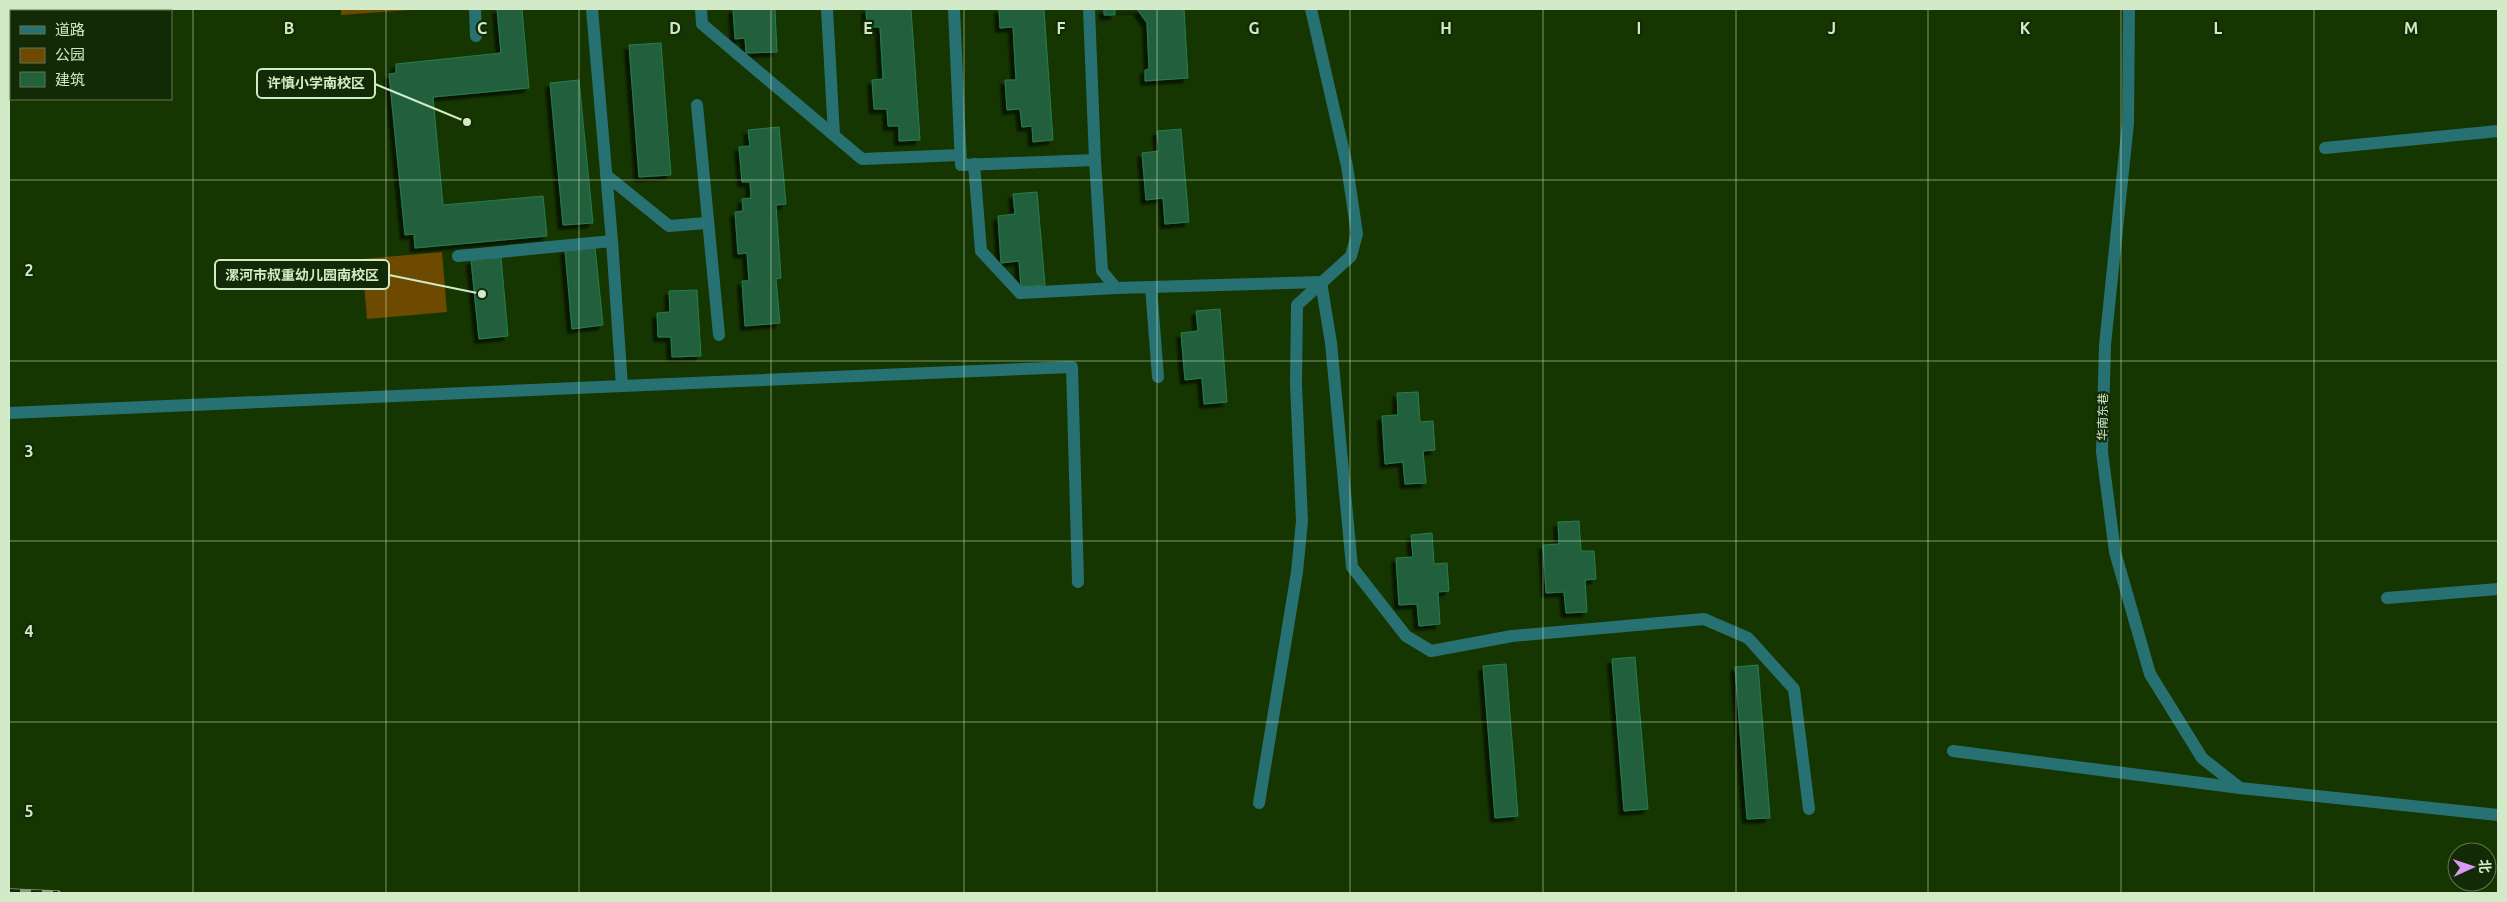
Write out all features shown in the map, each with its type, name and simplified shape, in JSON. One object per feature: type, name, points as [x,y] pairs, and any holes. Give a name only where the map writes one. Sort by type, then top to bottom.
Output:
[{"type":"street","points":[[475,9],[476,36]]},
{"type":"street","points":[[592,9],[612,241],[622,386]]},
{"type":"street","points":[[701,9],[702,24],[862,159],[960,154]]},
{"type":"street","points":[[826,9],[834,135]]},
{"type":"street","points":[[954,9],[961,165],[1095,160]]},
{"type":"street","points":[[1089,9],[1102,271],[1116,288]]},
{"type":"street","points":[[1259,803],[1297,572],[1302,521],[1296,384],[1297,305],[1351,256],[1357,234],[1347,166],[1311,9]]},
{"type":"street","name":"华南东巷","points":[[2129,9],[2128,123],[2105,345],[2102,452],[2116,552],[2150,674],[2202,758],[2240,788]]},
{"type":"street","points":[[697,105],[706,223],[719,335]]},
{"type":"street","points":[[2325,148],[2498,131]]},
{"type":"street","points":[[974,164],[981,251],[1020,293],[1321,282]]},
{"type":"street","points":[[606,175],[669,226],[706,223]]},
{"type":"street","points":[[458,256],[612,241]]},
{"type":"street","points":[[1321,282],[1331,343],[1352,567],[1406,636],[1431,651],[1512,636],[1704,619],[1748,638],[1794,690],[1809,809]]},
{"type":"street","points":[[1151,287],[1158,377]]},
{"type":"street","points":[[9,413],[1072,367],[1078,582]]},
{"type":"street","points":[[2387,598],[2498,589]]},
{"type":"street","points":[[1954,751],[2240,788],[2498,815]]},
{"type":"green space","points":[[341,9],[424,9],[341,15]]},
{"type":"green space","points":[[442,252],[447,312],[367,319],[362,259]]},
{"type":"building","points":[[497,9],[522,9],[529,88],[433,97],[443,205],[543,196],[547,236],[415,248],[414,234],[405,235],[389,74],[396,73],[396,64],[501,53]]},
{"type":"building","points":[[733,9],[775,9],[777,52],[746,53],[745,38],[735,39]]},
{"type":"building","points":[[866,9],[911,9],[920,140],[899,141],[899,126],[888,126],[887,109],[874,109],[872,80],[883,79],[880,27],[867,27]]},
{"type":"building","points":[[999,9],[1044,9],[1053,140],[1033,142],[1032,126],[1022,127],[1020,109],[1007,110],[1005,80],[1016,80],[1013,27],[1000,28]]},
{"type":"building","points":[[1104,9],[1115,9],[1115,15],[1104,15]]},
{"type":"building","points":[[1137,9],[1184,9],[1188,78],[1145,81],[1145,70],[1149,69],[1147,23]]},
{"type":"building","points":[[661,43],[671,175],[639,177],[629,45]]},
{"type":"building","points":[[579,80],[593,223],[563,225],[550,83]]},
{"type":"building","points":[[779,127],[786,204],[776,205],[781,278],[776,279],[780,323],[745,326],[742,281],[749,281],[747,253],[738,254],[735,212],[743,211],[742,199],[751,198],[750,182],[742,182],[739,147],[750,146],[748,130]]},
{"type":"building","points":[[1181,129],[1189,222],[1165,224],[1163,198],[1146,200],[1142,153],[1159,151],[1157,131]]},
{"type":"building","points":[[1037,192],[1045,285],[1021,287],[1019,261],[1001,263],[998,216],[1015,214],[1013,194]]},
{"type":"building","points":[[595,247],[603,325],[572,329],[565,250]]},
{"type":"building","points":[[501,257],[508,336],[479,339],[471,260]]},
{"type":"building","points":[[697,290],[701,356],[672,357],[671,337],[658,337],[657,313],[670,312],[669,291]]},
{"type":"building","points":[[1220,309],[1227,402],[1204,404],[1202,378],[1185,380],[1181,333],[1198,331],[1196,311]]},
{"type":"building","points":[[1418,392],[1420,422],[1433,421],[1435,450],[1423,451],[1426,483],[1405,484],[1403,462],[1385,464],[1382,416],[1398,415],[1397,393]]},
{"type":"building","points":[[1579,521],[1581,551],[1594,551],[1596,579],[1585,580],[1587,612],[1566,613],[1564,592],[1546,593],[1543,545],[1559,544],[1558,522]]},
{"type":"building","points":[[1432,533],[1434,564],[1447,563],[1449,591],[1438,592],[1440,624],[1419,626],[1417,604],[1399,605],[1396,558],[1413,557],[1411,535]]},
{"type":"building","points":[[1635,657],[1648,809],[1624,811],[1612,659]]},
{"type":"building","points":[[1506,664],[1518,816],[1495,818],[1483,666]]},
{"type":"building","points":[[1758,665],[1770,818],[1747,819],[1735,667]]},
{"type":"railway","points":[[9,891],[58,893]]},
{"type":"place","name":"许慎小学南校区","points":[[467,122]]},
{"type":"place","name":"漯河市叔重幼儿园南校区","points":[[482,294]]}]
